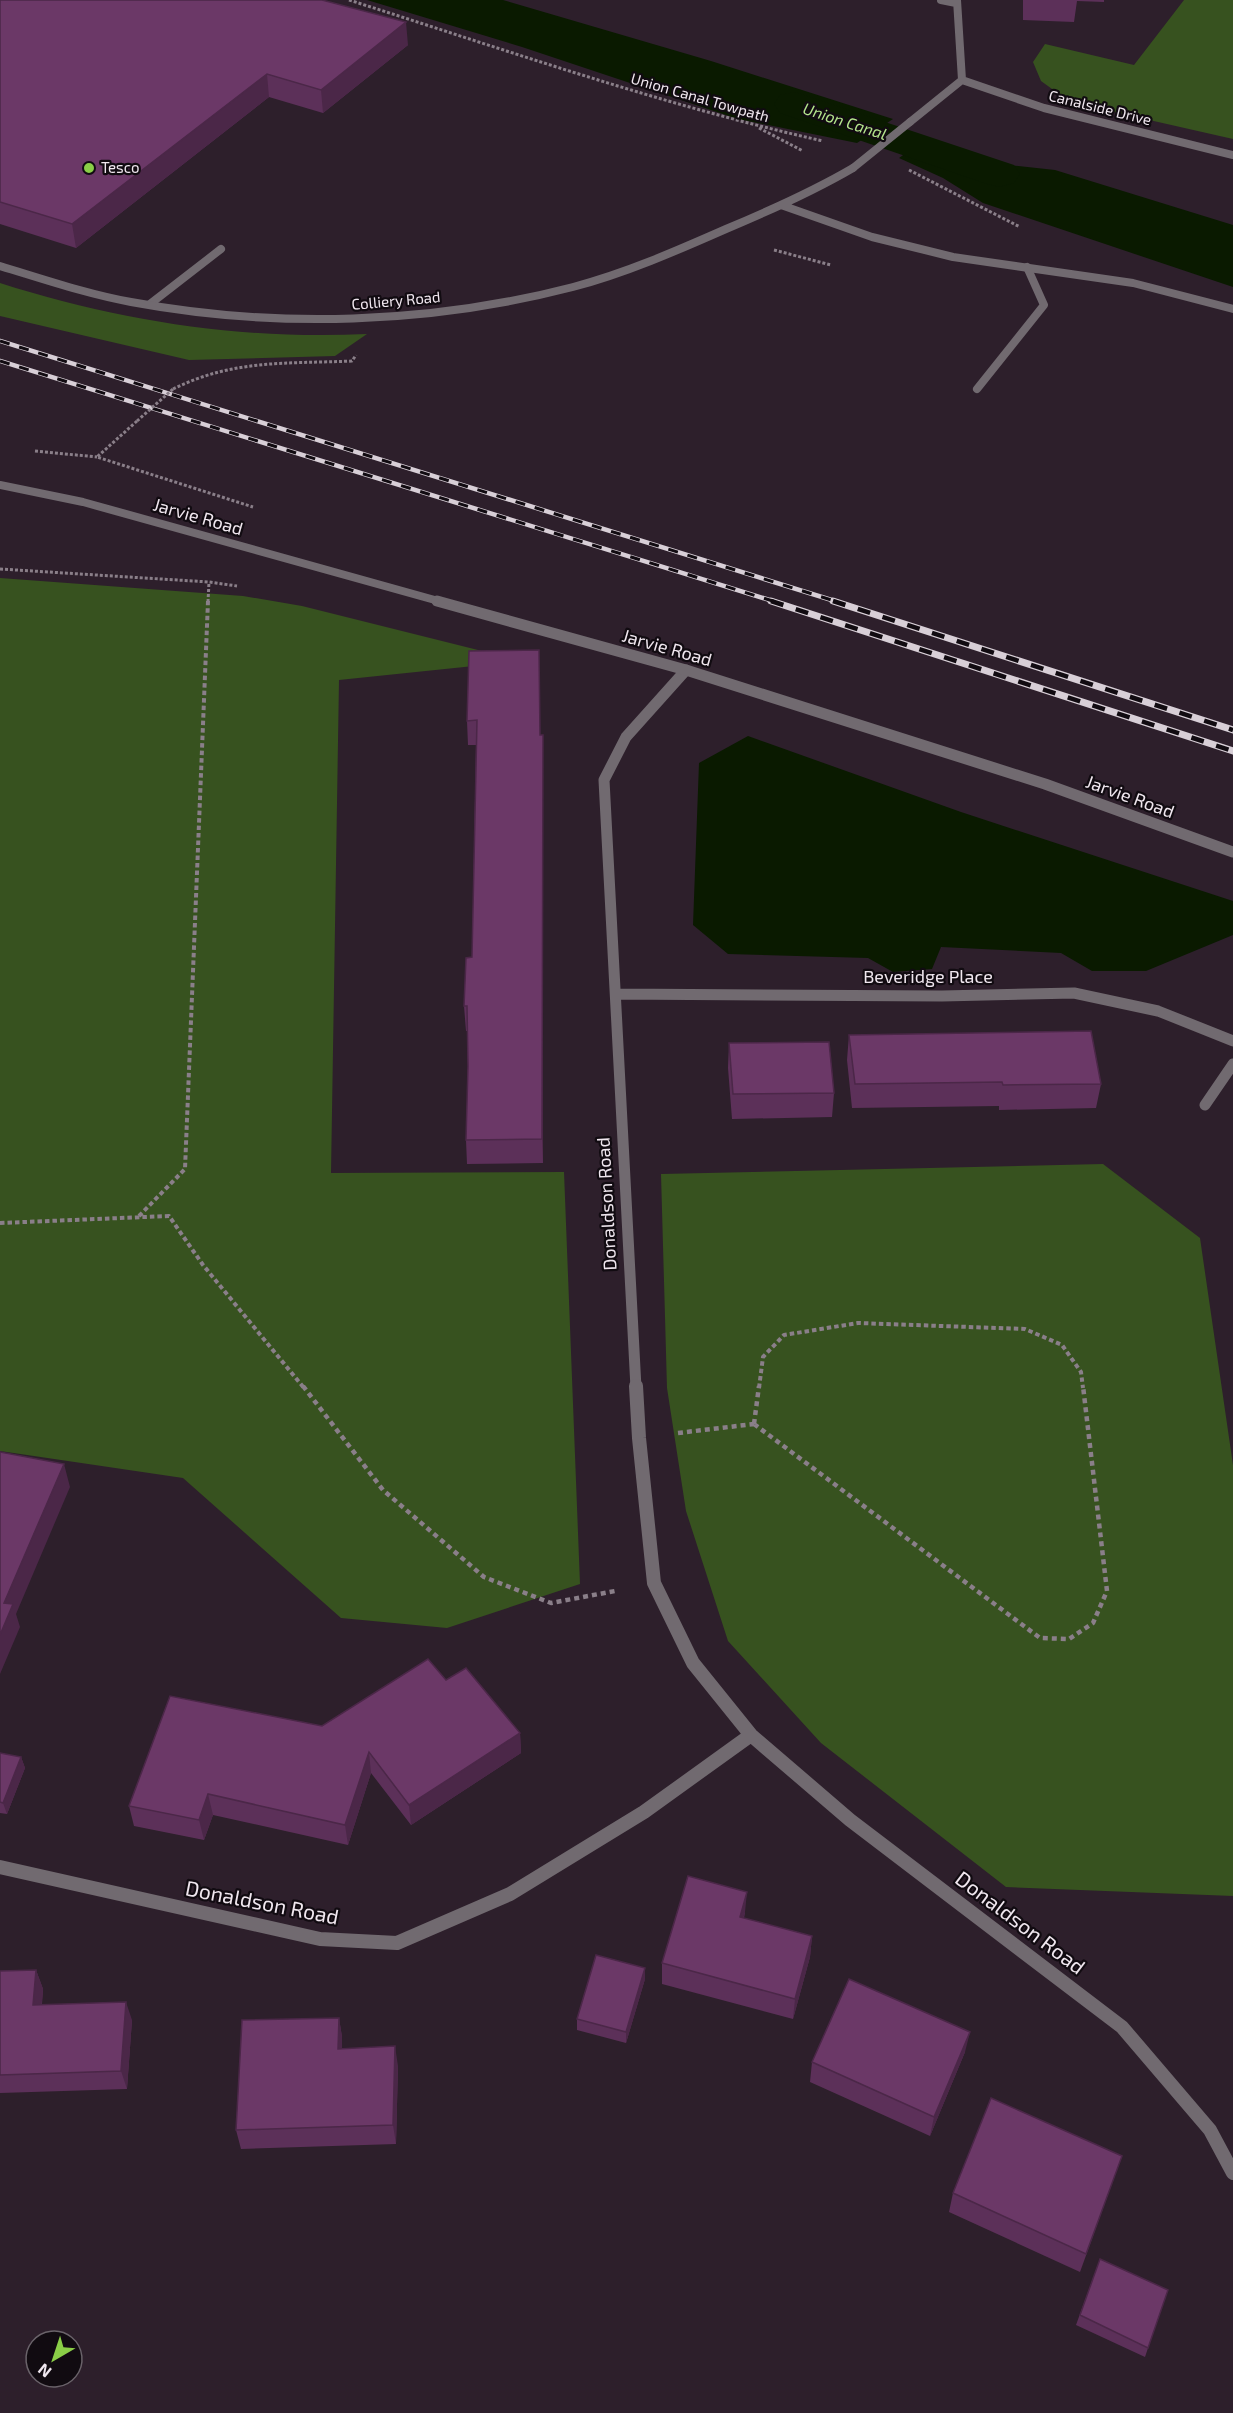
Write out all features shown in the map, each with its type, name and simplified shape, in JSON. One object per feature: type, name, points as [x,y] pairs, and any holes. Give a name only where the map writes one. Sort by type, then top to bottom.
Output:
[{"type":"street","points":[[941,0],[957,2],[962,80]]},
{"type":"street","name":"Colliery Road","points":[[0,266],[131,302],[234,315],[341,319],[463,309],[573,287],[647,263],[781,205],[850,170],[962,80]]},
{"type":"street","name":"Canalside Drive","points":[[962,80],[1044,108],[1233,155]]},
{"type":"street","points":[[781,205],[872,237],[953,257],[1133,283],[1233,309]]},
{"type":"street","points":[[150,304],[221,249]]},
{"type":"street","points":[[976,389],[1044,305],[1027,267]]},
{"type":"street","name":"Jarvie Road","points":[[0,485],[83,502],[686,670],[1044,784],[1233,852]]},
{"type":"street","name":"Donaldson Road","points":[[686,670],[626,737],[604,780],[639,1438],[654,1583],[693,1664],[751,1735],[850,1820],[1122,2027],[1210,2130],[1233,2173]]},
{"type":"street","name":"Beveridge Place","points":[[616,994],[942,996],[1074,993],[1158,1011],[1233,1041]]},
{"type":"street","points":[[1205,1105],[1233,1064]]},
{"type":"street","name":"Donaldson Road","points":[[0,1867],[103,1892],[321,1939],[397,1943],[510,1894],[644,1812],[751,1735]]},
{"type":"path","name":"Union Canal Towpath","points":[[349,0],[643,94],[755,126],[825,141]]},
{"type":"path","points":[[755,126],[813,156],[850,170]]},
{"type":"path","points":[[909,169],[1029,231]]},
{"type":"path","points":[[137,421],[173,389],[193,377],[220,369],[262,363],[352,361],[357,352]]},
{"type":"path","points":[[28,451],[96,457]]},
{"type":"path","points":[[138,1217],[185,1169],[209,582]]},
{"type":"path","points":[[0,1223],[169,1216],[203,1265],[291,1371],[383,1490],[484,1577],[551,1603],[654,1583]]},
{"type":"path","points":[[639,1438],[753,1424],[1040,1638],[1069,1639],[1093,1623],[1107,1591],[1081,1372],[1062,1344],[1024,1329],[858,1323],[784,1335],[763,1357],[753,1424]]},
{"type":"green space","points":[[1184,0],[1233,0],[1233,139],[1070,102],[1041,81],[1033,62],[1045,44],[1134,65]]},
{"type":"green space","points":[[0,283],[90,308],[181,325],[273,334],[367,334],[335,356],[189,360],[0,316]]},
{"type":"green space","points":[[0,578],[243,596],[302,606],[522,661],[339,680],[331,1173],[564,1172],[580,1584],[447,1628],[341,1618],[183,1478],[0,1451]]},
{"type":"green space","points":[[1103,1164],[1200,1238],[1233,1465],[1233,1896],[1006,1887],[821,1743],[728,1641],[686,1511],[667,1388],[661,1174]]},
{"type":"water","points":[[367,0],[503,0],[711,61],[893,119],[857,143],[738,119],[522,47]]},
{"type":"water","points":[[923,141],[981,162],[1055,170],[1233,225],[1233,287],[983,203],[943,178],[899,158]]},
{"type":"water","points":[[748,736],[961,812],[1233,901],[1233,935],[1146,971],[1092,971],[1061,953],[941,947],[932,969],[893,972],[868,958],[728,954],[693,925],[699,763]]},
{"type":"building","name":"Tesco","points":[[0,0],[322,0],[406,22],[321,90],[267,74],[72,224],[0,202]]},
{"type":"building","points":[[539,650],[540,735],[543,735],[542,1139],[466,1140],[468,1066],[467,1006],[464,1006],[466,958],[472,957],[477,720],[467,721],[469,651]]},
{"type":"building","points":[[1091,1031],[1101,1084],[1003,1085],[1002,1082],[855,1084],[849,1035]]},
{"type":"building","points":[[829,1042],[834,1093],[733,1094],[729,1043]]},
{"type":"building","points":[[0,1452],[64,1464],[4,1603],[13,1604],[0,1635]]},
{"type":"building","points":[[428,1659],[446,1680],[466,1668],[520,1733],[409,1805],[369,1752],[345,1825],[208,1794],[199,1820],[129,1806],[170,1696],[322,1726]]},
{"type":"building","points":[[0,1753],[21,1757],[3,1803],[0,1802]]},
{"type":"building","points":[[688,1876],[747,1892],[740,1917],[812,1936],[795,1999],[662,1963]]},
{"type":"building","points":[[596,1955],[645,1968],[626,2032],[577,2019]]},
{"type":"building","points":[[36,1970],[33,2005],[126,2002],[121,2071],[0,2075],[0,1971]]},
{"type":"building","points":[[849,1979],[970,2032],[934,2117],[812,2062]]},
{"type":"building","points":[[339,2018],[338,2049],[395,2046],[393,2125],[236,2130],[242,2020]]},
{"type":"building","points":[[991,2098],[1122,2156],[1086,2254],[953,2193]]},
{"type":"building","points":[[1100,2259],[1168,2290],[1148,2348],[1080,2315]]},
{"type":"waterway","name":"Union Canal","points":[[795,104],[999,174]]},
{"type":"railway","points":[[0,341],[838,602]]},
{"type":"railway","points":[[0,361],[776,602]]},
{"type":"railway","points":[[771,601],[1233,751]]},
{"type":"railway","points":[[833,601],[1233,730]]},
{"type":"place","name":"Tesco","points":[[89,168]]}]
